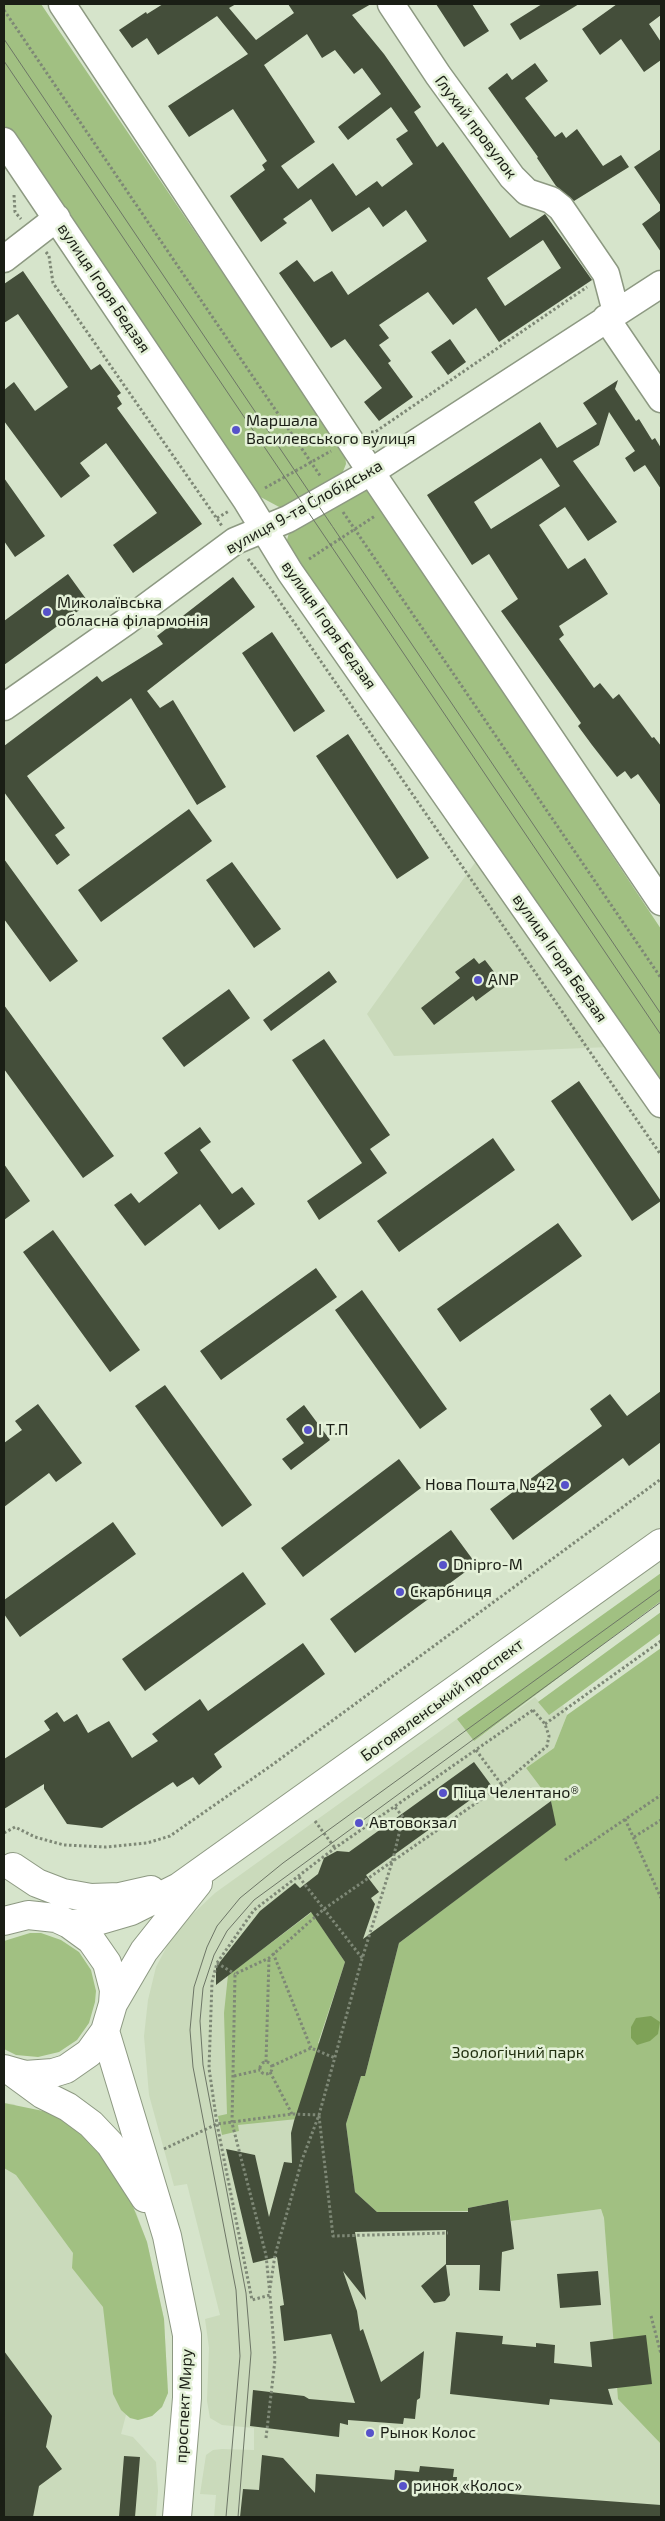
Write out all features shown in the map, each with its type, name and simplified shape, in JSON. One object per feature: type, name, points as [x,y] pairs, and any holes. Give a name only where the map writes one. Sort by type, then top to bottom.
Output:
[{"type":"main road","name":"Богоявленський проспект","points":[[4,1921],[28,1915],[90,1923],[132,1911],[212,1865],[661,1543]]},
{"type":"main road","points":[[8,1861],[46,1886],[63,1893],[91,1898],[120,1897],[148,1891],[212,1865]]},
{"type":"main road","points":[[8,1861],[63,1921],[91,1940],[107,1963],[114,1990],[113,2004]]},
{"type":"main road","name":"Богоявленський проспект","points":[[6,2078],[39,2075],[66,2069],[89,2053],[105,2031],[113,2004],[144,1951],[212,1865]]},
{"type":"main road","name":"проспект Миру","points":[[105,2031],[167,2236],[183,2309],[188,2363],[177,2517]]},
{"type":"main road","name":"проспект Миру","points":[[6,2078],[68,2107],[91,2124],[127,2166],[167,2236]]},
{"type":"street","name":"Глухий провулок","points":[[391,4],[438,75],[512,177],[527,192],[551,200],[561,208],[606,274],[611,315],[661,399]]},
{"type":"street","points":[[69,6],[371,472],[661,902]]},
{"type":"street","name":"вулиця Ігоря Бедзая","points":[[4,141],[58,218],[264,529],[290,572],[661,1104]]},
{"type":"street","points":[[4,259],[58,218]]},
{"type":"street","name":"вулиця 9-та Слобідська","points":[[4,708],[234,542],[288,519],[371,472],[661,284]]},
{"type":"path","points":[[4,10],[326,484]]},
{"type":"path","points":[[49,256],[52,283],[217,518]]},
{"type":"path","points":[[369,432],[376,432],[606,274]]},
{"type":"path","points":[[262,490],[333,450]]},
{"type":"path","points":[[342,509],[661,978]]},
{"type":"path","points":[[309,559],[382,512]]},
{"type":"path","points":[[244,555],[275,594],[661,1155]]},
{"type":"path","points":[[4,1833],[15,1827],[35,1837],[64,1845],[106,1847],[147,1842],[170,1836],[272,1765],[661,1479]]},
{"type":"path","points":[[545,1724],[661,1641]]},
{"type":"path","points":[[235,1974],[269,1958],[324,1909],[393,1859],[502,1785],[547,1746],[549,1736],[545,1724],[533,1710],[335,1848],[254,1910],[217,1964],[212,1982],[208,2068],[217,2124],[252,2300],[270,2295]]},
{"type":"path","points":[[476,1750],[502,1785]]},
{"type":"path","points":[[565,1860],[661,1795]]},
{"type":"path","points":[[270,2295],[275,2255],[302,2160],[319,2115],[362,1958],[393,1859],[403,1817],[394,1806]]},
{"type":"path","points":[[626,1820],[661,1898]]},
{"type":"path","points":[[634,1837],[661,1820]]},
{"type":"path","points":[[315,1821],[335,1848]]},
{"type":"path","points":[[299,1877],[362,1958]]},
{"type":"path","points":[[273,1953],[311,2048],[335,2058]]},
{"type":"path","points":[[266,2062],[269,1958]]},
{"type":"path","points":[[217,1964],[235,1974]]},
{"type":"path","points":[[235,1974],[232,2123],[266,2255],[275,2360],[266,2438]]},
{"type":"path","points":[[292,2114],[270,2072],[272,2066],[311,2048]]},
{"type":"path","points":[[266,2062],[272,2066]]},
{"type":"path","points":[[260,2070],[261,2064],[266,2062]]},
{"type":"path","points":[[234,2076],[260,2070]]},
{"type":"path","points":[[260,2070],[264,2074],[270,2072]]},
{"type":"path","points":[[164,2149],[217,2124],[292,2114],[319,2115]]},
{"type":"path","points":[[319,2115],[333,2236],[448,2233]]},
{"type":"path","points":[[651,2316],[659,2335],[661,2354]]},
{"type":"shaded area","points":[[479,857],[609,1047],[394,1056],[367,1014]]},
{"type":"shaded area","points":[[535,1697],[549,1714],[563,1705],[567,1715],[554,1748],[526,1768],[551,1801],[556,1825],[399,1943],[468,2211],[468,2208],[508,2200],[512,2221],[601,2209],[604,2218],[611,2293],[646,2426],[661,2444],[661,2517],[214,2517],[216,2495],[200,2494],[206,2455],[213,2450],[222,2449],[254,2450],[254,2428],[222,2425],[210,2418],[207,2401],[209,2348],[205,2319],[220,2315],[187,2184],[174,2186],[149,2095],[144,2036],[148,2000],[156,1967],[175,1931],[215,1893],[457,1719],[474,1741]]},
{"type":"shaded area","points":[[651,2016],[660,2022],[658,2034],[650,2041],[637,2045],[631,2038],[631,2027],[636,2018]]},
{"type":"shaded area","points":[[4,2103],[14,2104],[136,2212],[147,2242],[164,2319],[168,2393],[162,2407],[152,2416],[138,2420],[126,2415],[121,2434],[133,2437],[156,2462],[158,2491],[156,2517],[4,2517]]},
{"type":"green space","points":[[4,4],[41,4],[345,454],[346,464],[342,474],[293,506],[281,508],[255,494],[4,125]]},
{"type":"green space","points":[[360,486],[372,494],[661,929],[661,1082],[292,553],[287,540],[292,522]]},
{"type":"green space","points":[[661,1573],[661,1601],[474,1741],[457,1719]]},
{"type":"green space","points":[[661,1612],[661,1633],[563,1705],[549,1715],[538,1702]]},
{"type":"green space","name":"Зоологічний парк","points":[[661,1648],[661,2444],[618,2399],[604,2218],[601,2209],[511,2221],[508,2200],[468,2208],[468,2211],[377,2212],[355,2192],[346,2124],[361,2076],[365,2076],[399,1943],[555,1825],[551,1801],[526,1768],[554,1748],[567,1715]]},
{"type":"green space","points":[[316,1909],[318,1922],[345,1962],[318,2043],[328,2046],[307,2118],[238,2125],[239,2131],[222,2135],[218,2116],[227,2114],[224,2013],[228,1975],[216,1973],[223,1958],[239,1967]]},
{"type":"green space","points":[[30,1933],[41,1933],[61,1940],[79,1952],[91,1970],[96,1991],[89,2023],[77,2040],[59,2052],[38,2057],[16,2055],[4,2049],[4,1941]]},
{"type":"green space","points":[[4,2103],[48,2112],[82,2131],[123,2181],[147,2242],[164,2319],[168,2393],[162,2407],[152,2416],[138,2420],[130,2418],[121,2410],[113,2394],[103,2307],[72,2268],[73,2253],[16,2175],[4,2168]]},
{"type":"building","points":[[163,4],[236,4],[229,8],[256,40],[294,13],[288,4],[371,4],[352,15],[384,54],[421,107],[414,112],[437,147],[443,142],[510,238],[545,214],[592,280],[499,342],[476,308],[453,325],[428,292],[379,325],[389,338],[379,345],[391,361],[388,363],[413,397],[379,421],[364,402],[382,388],[345,339],[331,348],[279,273],[297,260],[314,282],[332,271],[348,295],[427,241],[406,210],[383,227],[369,207],[332,232],[311,199],[283,219],[287,223],[261,242],[230,196],[265,170],[262,165],[267,161],[233,109],[189,137],[168,106],[248,54],[217,16],[158,55],[147,38],[132,48],[119,30],[146,12],[147,14]],"holes":[[[307,34],[322,58],[335,50],[354,74],[362,68],[381,94],[338,127],[348,140],[391,107],[408,131],[396,139],[413,164],[382,187],[377,181],[356,196],[333,163],[298,189],[281,166],[315,142],[264,65]],[[543,240],[561,268],[505,306],[487,278]]]},
{"type":"building","points":[[436,4],[472,4],[489,31],[464,47]]},
{"type":"building","points":[[542,4],[579,4],[520,40],[510,24]]},
{"type":"building","points":[[617,4],[661,4],[661,15],[649,24],[661,42],[661,60],[644,72],[621,39],[600,55],[582,29]]},
{"type":"building","points":[[535,63],[548,81],[525,98],[555,137],[562,132],[566,138],[577,129],[603,166],[621,155],[629,167],[574,201],[556,186],[538,157],[488,88],[507,73],[512,80]]},
{"type":"building","points":[[661,149],[661,206],[634,167]]},
{"type":"building","points":[[661,210],[661,252],[642,224]]},
{"type":"building","points":[[23,271],[91,370],[100,364],[121,393],[117,396],[122,404],[117,408],[202,524],[133,573],[113,545],[157,513],[106,443],[80,463],[90,476],[61,498],[4,421],[4,390],[14,382],[35,411],[68,387],[18,314],[4,323],[4,284]]},
{"type":"building","points":[[450,339],[466,362],[448,375],[431,352]]},
{"type":"building","points":[[618,380],[615,389],[636,421],[639,419],[652,440],[655,438],[661,448],[661,489],[645,465],[634,472],[625,458],[635,451],[609,412],[599,445],[573,461],[617,522],[588,541],[565,507],[539,525],[568,569],[585,558],[608,594],[559,626],[564,635],[559,639],[594,688],[600,683],[613,699],[619,694],[652,738],[654,737],[661,746],[661,806],[638,774],[631,779],[625,771],[617,777],[592,745],[578,726],[581,723],[501,611],[518,599],[489,554],[472,565],[427,495],[540,422],[557,448],[597,424],[583,403]],"holes":[[[541,458],[560,486],[491,529],[474,502]]]},
{"type":"building","points":[[4,478],[45,536],[15,557],[4,541]]},
{"type":"building","name":"Миколаївська обласна філармонія","points":[[68,574],[89,603],[4,665],[4,621]]},
{"type":"building","points":[[233,577],[255,607],[147,691],[160,708],[173,700],[226,787],[197,805],[131,698],[27,776],[65,828],[55,835],[70,855],[57,865],[4,792],[4,746],[97,676],[102,682],[163,644],[157,636]]},
{"type":"building","points":[[272,632],[325,711],[294,732],[242,653]]},
{"type":"building","points":[[348,734],[429,858],[397,879],[316,756]]},
{"type":"building","points":[[189,809],[212,841],[101,922],[78,890]]},
{"type":"building","points":[[4,859],[78,961],[50,982],[4,919]]},
{"type":"building","points":[[232,862],[281,929],[254,948],[206,880]]},
{"type":"building","points":[[474,958],[479,964],[485,960],[498,977],[491,982],[495,987],[476,1001],[473,996],[434,1025],[421,1008],[460,978],[455,972]]},
{"type":"building","points":[[329,971],[337,982],[271,1031],[263,1020]]},
{"type":"building","points":[[229,989],[250,1018],[184,1067],[162,1038]]},
{"type":"building","points":[[4,1005],[114,1156],[83,1178],[4,1069]]},
{"type":"building","points":[[324,1039],[390,1135],[370,1149],[387,1173],[319,1220],[307,1201],[362,1163],[292,1060]]},
{"type":"building","points":[[579,1081],[661,1201],[632,1221],[551,1101]]},
{"type":"building","points":[[200,1127],[211,1142],[200,1150],[232,1194],[242,1187],[255,1204],[219,1230],[200,1204],[145,1246],[114,1205],[131,1193],[139,1203],[178,1173],[164,1153]]},
{"type":"building","points":[[493,1138],[515,1170],[399,1252],[377,1221]]},
{"type":"building","points":[[4,1164],[30,1201],[4,1220]]},
{"type":"building","points":[[558,1223],[582,1256],[460,1342],[437,1309]]},
{"type":"building","points":[[53,1230],[140,1350],[110,1372],[23,1252]]},
{"type":"building","points":[[316,1268],[337,1297],[221,1380],[200,1351]]},
{"type":"building","points":[[362,1290],[447,1409],[420,1429],[335,1310]]},
{"type":"building","points":[[165,1385],[252,1505],[222,1527],[135,1406]]},
{"type":"building","points":[[661,1391],[661,1442],[629,1466],[623,1458],[513,1540],[490,1509],[602,1426],[590,1409],[610,1394],[627,1416]]},
{"type":"building","points":[[38,1404],[82,1463],[56,1482],[49,1473],[4,1507],[4,1443],[22,1430],[15,1421]]},
{"type":"building","name":"І Т.П","points":[[304,1405],[330,1440],[291,1470],[282,1459],[304,1443],[286,1419]]},
{"type":"building","points":[[399,1459],[421,1488],[303,1577],[281,1548]]},
{"type":"building","points":[[113,1522],[136,1554],[20,1637],[4,1614],[4,1600]]},
{"type":"building","points":[[451,1530],[476,1564],[355,1653],[330,1619]]},
{"type":"building","points":[[243,1572],[266,1604],[145,1691],[122,1659]]},
{"type":"building","points":[[303,1643],[325,1674],[214,1754],[222,1767],[199,1785],[193,1777],[177,1787],[173,1782],[102,1828],[67,1824],[44,1789],[44,1784],[4,1809],[4,1759],[50,1730],[44,1721],[57,1712],[64,1722],[77,1714],[88,1733],[109,1721],[132,1758],[158,1741],[152,1734],[200,1699],[208,1711]]},
{"type":"building","points":[[474,1762],[491,1785],[366,1875],[379,1892],[371,1898],[375,1904],[363,1939],[551,1801],[556,1825],[399,1943],[365,2076],[361,2076],[346,2124],[355,2192],[377,2212],[468,2212],[468,2208],[508,2200],[514,2249],[502,2252],[500,2291],[479,2290],[480,2265],[446,2265],[450,2295],[445,2301],[434,2303],[421,2286],[446,2264],[446,2230],[355,2232],[366,2300],[343,2271],[357,2311],[360,2331],[363,2329],[381,2382],[424,2351],[420,2398],[417,2400],[415,2419],[404,2418],[403,2424],[348,2420],[348,2425],[340,2423],[339,2437],[250,2426],[253,2390],[304,2396],[309,2399],[355,2403],[331,2334],[284,2341],[280,2306],[284,2305],[277,2257],[253,2263],[226,2149],[255,2155],[269,2217],[284,2162],[292,2163],[291,2133],[294,2121],[345,1962],[311,1912],[216,1985],[216,1967],[260,1911],[295,1883],[300,1888],[318,1874],[324,1858],[337,1851],[349,1852]]},
{"type":"building","points":[[598,2271],[601,2305],[560,2308],[557,2274]]},
{"type":"building","points":[[456,2332],[503,2336],[502,2344],[536,2347],[536,2343],[555,2345],[554,2363],[592,2367],[590,2342],[646,2335],[652,2384],[608,2389],[613,2405],[550,2399],[549,2405],[450,2394]]},
{"type":"building","points":[[4,2351],[52,2416],[46,2447],[62,2469],[39,2486],[33,2517],[4,2517]]},
{"type":"building","name":"ринок «Колос»","points":[[262,2455],[283,2458],[315,2493],[316,2474],[394,2480],[395,2470],[419,2472],[420,2466],[454,2469],[453,2477],[457,2477],[456,2490],[661,2505],[661,2517],[240,2517],[243,2489],[259,2490]]},
{"type":"building","points":[[124,2456],[140,2457],[135,2517],[119,2517]]},
{"type":"tram line","points":[[4,39],[661,1014]]},
{"type":"tram line","points":[[4,61],[661,1035]]},
{"type":"tram line","points":[[226,2517],[240,2356],[236,2290],[193,2067],[190,2030],[194,1987],[207,1947],[217,1926],[240,1898],[283,1863],[661,1589]]},
{"type":"tram line","points":[[238,2517],[251,2353],[246,2293],[203,2065],[200,2021],[203,1988],[214,1955],[227,1931],[254,1900],[661,1602]]},
{"type":"place","name":"Маршала Василевського вулиця","points":[[236,430]]},
{"type":"place","name":"Миколаївська обласна філармонія","points":[[47,612]]},
{"type":"place","name":"ANP","points":[[478,980]]},
{"type":"place","name":"І Т.П","points":[[308,1430]]},
{"type":"place","name":"Нова Пошта №42","points":[[565,1485]]},
{"type":"place","name":"Dnipro-M","points":[[443,1565]]},
{"type":"place","name":"Скарбниця","points":[[400,1592]]},
{"type":"place","name":"Піца Челентано®","points":[[443,1793]]},
{"type":"place","name":"Автовокзал","points":[[359,1823]]},
{"type":"place","name":"Рынок Колос","points":[[370,2433]]},
{"type":"place","name":"ринок «Колос»","points":[[403,2486]]}]
